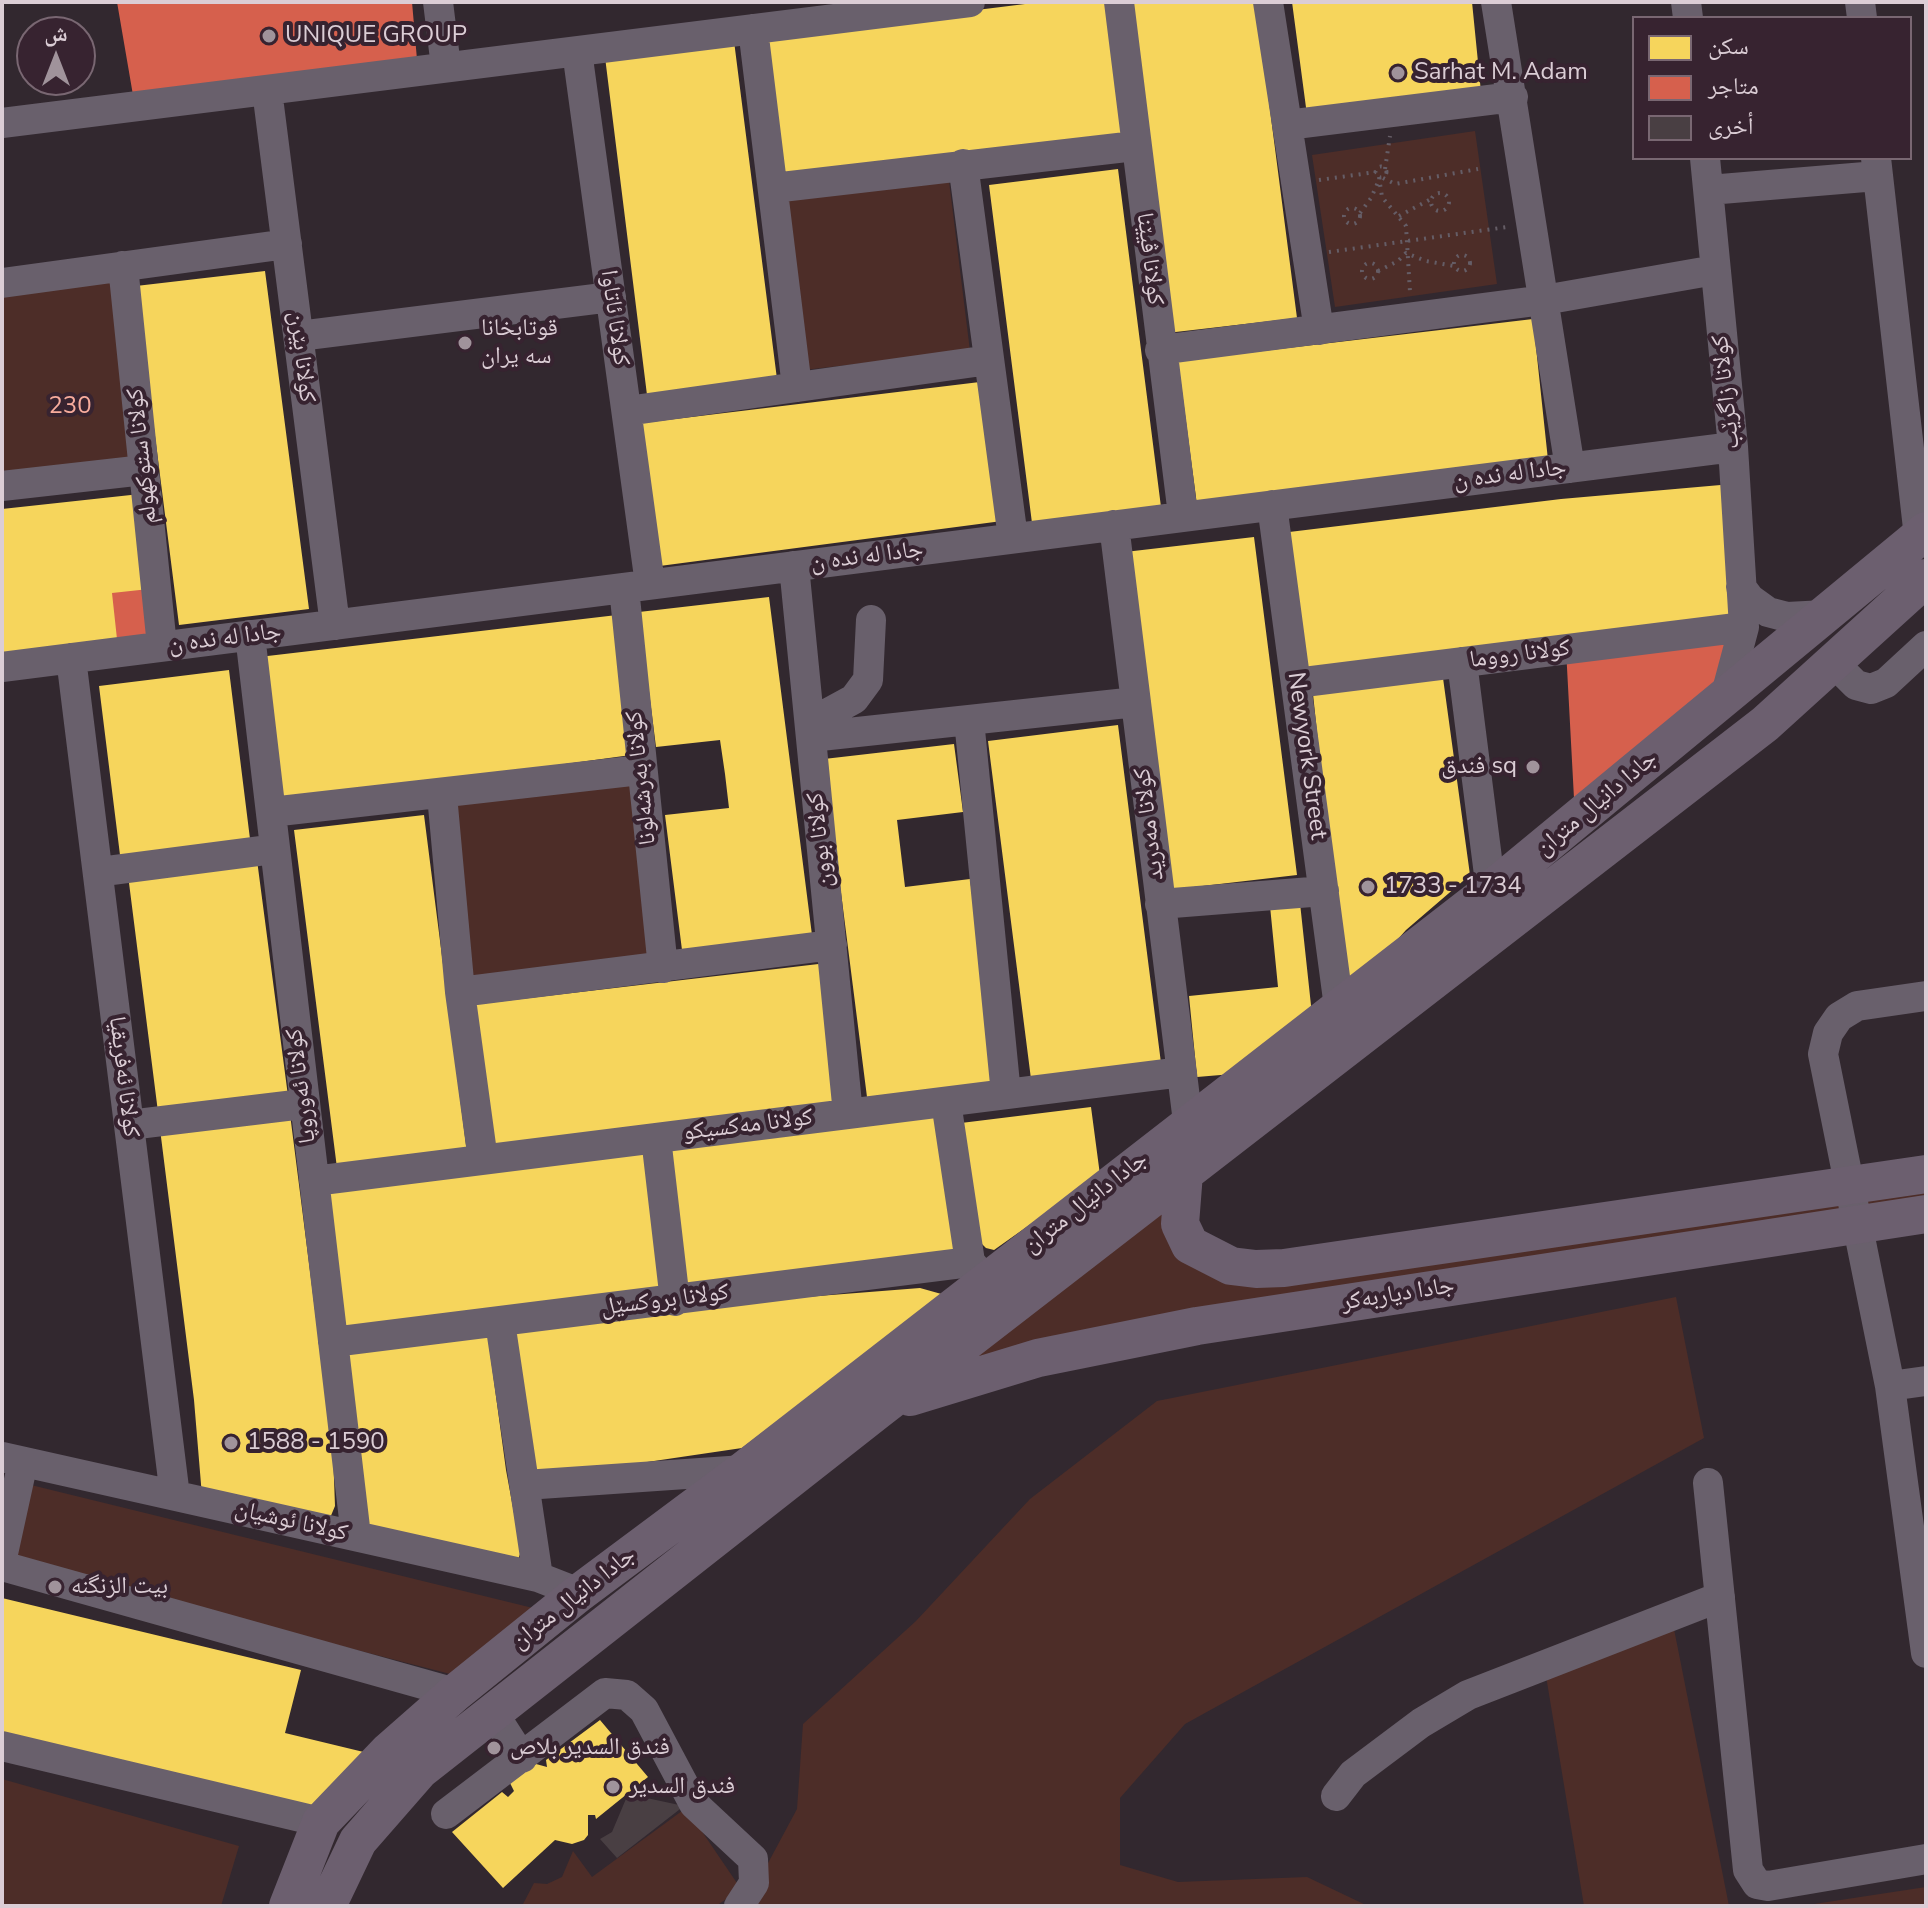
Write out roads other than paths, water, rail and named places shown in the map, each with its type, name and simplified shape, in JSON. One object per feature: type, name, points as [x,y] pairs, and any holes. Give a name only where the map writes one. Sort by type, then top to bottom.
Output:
[{"type":"main road","name":"جادا دانيال متران","points":[[288,1906],[321,1822],[389,1751],[455,1693],[579,1593],[744,1470],[979,1272],[1188,1122],[1491,890],[1923,534]]},
{"type":"main road","name":"جادا دانيال متران","points":[[327,1906],[358,1841],[420,1770],[878,1410],[1765,724],[1922,589]]},
{"type":"main road","name":"جادا دیاربه‌كر","points":[[1184,1173],[1180,1224],[1190,1245],[1231,1266],[1256,1269],[1284,1268],[1926,1174]]},
{"type":"main road","name":"جادا دیاربه‌كر","points":[[878,1410],[987,1371],[1088,1346],[1197,1326],[1926,1214]]},
{"type":"main road","points":[[517,1643],[543,1674]]},
{"type":"street","points":[[438,2],[446,67]]},
{"type":"street","points":[[2,123],[970,2]]},
{"type":"street","name":"كولانا ڤیێنا","points":[[1119,2],[1183,515]]},
{"type":"street","points":[[1268,2],[1319,330]]},
{"type":"street","points":[[1496,2],[1570,468]]},
{"type":"street","points":[[753,29],[797,387]]},
{"type":"street","name":"كولانا ئاتاوا","points":[[577,51],[627,411],[637,586]]},
{"type":"street","name":"كولانا بێرن","points":[[267,90],[335,625]]},
{"type":"street","points":[[1287,125],[1513,97]]},
{"type":"street","points":[[773,188],[1135,146]]},
{"type":"street","name":"كولانا زاگرێب","points":[[1705,160],[1733,447],[1744,627],[1725,698]]},
{"type":"street","points":[[963,164],[1013,538]]},
{"type":"street","points":[[1709,190],[1876,167],[1923,534]]},
{"type":"street","points":[[2,283],[287,244]]},
{"type":"street","name":"كولانا ستوكهولم","points":[[123,266],[162,646]]},
{"type":"street","points":[[1160,350],[1544,300],[1715,270]]},
{"type":"street","points":[[299,336],[611,297]]},
{"type":"street","points":[[627,411],[989,360]]},
{"type":"street","name":"جادا له نده ن","points":[[2,667],[1733,447]]},
{"type":"street","points":[[2,486],[144,470]]},
{"type":"street","name":"Newyork Street","points":[[1272,505],[1339,1007]]},
{"type":"street","name":"كولانا مه‌درید","points":[[1114,525],[1188,1122]]},
{"type":"street","name":"كولانا بوون","points":[[794,566],[848,1114]]},
{"type":"street","name":"كولانا به‌رشه‌لونا","points":[[637,586],[640,770],[663,968]]},
{"type":"street","points":[[1741,587],[1750,599],[1768,612],[1787,617],[1825,615]]},
{"type":"street","points":[[810,730],[854,699],[868,680],[871,620]]},
{"type":"street","name":"كولانا رووما","points":[[1296,683],[1744,627]]},
{"type":"street","name":"كولانا ئه‌وروپا","points":[[250,635],[356,1536]]},
{"type":"street","points":[[1834,663],[1856,685],[1871,689],[1886,683],[1926,646]]},
{"type":"street","name":"كولانا ئه‌فریقیا","points":[[71,658],[175,1496]]},
{"type":"street","points":[[1462,662],[1491,890]]},
{"type":"street","points":[[810,730],[969,720],[1136,702]]},
{"type":"street","points":[[969,720],[1006,1094]]},
{"type":"street","points":[[271,812],[442,795],[640,770]]},
{"type":"street","points":[[442,795],[460,992],[483,1160]]},
{"type":"street","points":[[98,872],[275,849]]},
{"type":"street","points":[[1160,904],[1324,891]]},
{"type":"street","points":[[460,992],[832,945]]},
{"type":"street","points":[[1926,996],[1857,1006],[1839,1017],[1828,1033],[1823,1054],[1890,1386],[1926,1653]]},
{"type":"street","name":"كولانا مەکسیکو","points":[[314,1181],[1182,1072]]},
{"type":"street","points":[[946,1102],[979,1272]]},
{"type":"street","points":[[129,1125],[303,1104]]},
{"type":"street","points":[[656,1138],[675,1301]]},
{"type":"street","name":"كولانا بروکسێل","points":[[333,1342],[675,1301],[979,1272]]},
{"type":"street","points":[[500,1322],[538,1577]]},
{"type":"street","points":[[1890,1386],[1926,1381]]},
{"type":"street","points":[[2,1558],[12,1460]]},
{"type":"street","name":"كولانا ئوشيان","points":[[12,1460],[538,1577],[579,1593]]},
{"type":"street","points":[[525,1485],[744,1470]]},
{"type":"street","points":[[1708,1483],[1748,1870],[1757,1884],[1768,1886],[1926,1859]]},
{"type":"street","points":[[2,1566],[455,1693]]},
{"type":"street","points":[[1336,1796],[1353,1774],[1421,1723],[1468,1695],[1720,1597]]},
{"type":"street","points":[[446,1814],[605,1693],[627,1695],[644,1710],[694,1804],[753,1859],[754,1883],[739,1906]]},
{"type":"street","points":[[493,1713],[522,1758]]},
{"type":"street","points":[[2,1746],[321,1822]]},
{"type":"place","name":"UNIQUE GROUP","points":[[269,36]]},
{"type":"place","name":"Sarhat M. Adam","points":[[1398,73]]},
{"type":"place","name":"قوتابخانا سه يران","points":[[465,343]]},
{"type":"place","name":"فندق sq","points":[[1533,767]]},
{"type":"place","name":"1733 - 1734","points":[[1368,887]]},
{"type":"place","name":"1588 - 1590","points":[[231,1443]]},
{"type":"place","name":"بيت الزنگنه","points":[[55,1587]]},
{"type":"place","name":"فندق السدير بلاص","points":[[494,1748]]},
{"type":"place","name":"فندق السدير","points":[[613,1787]]},
{"type":"park label","name":"230","points":[[70,407]]}]
